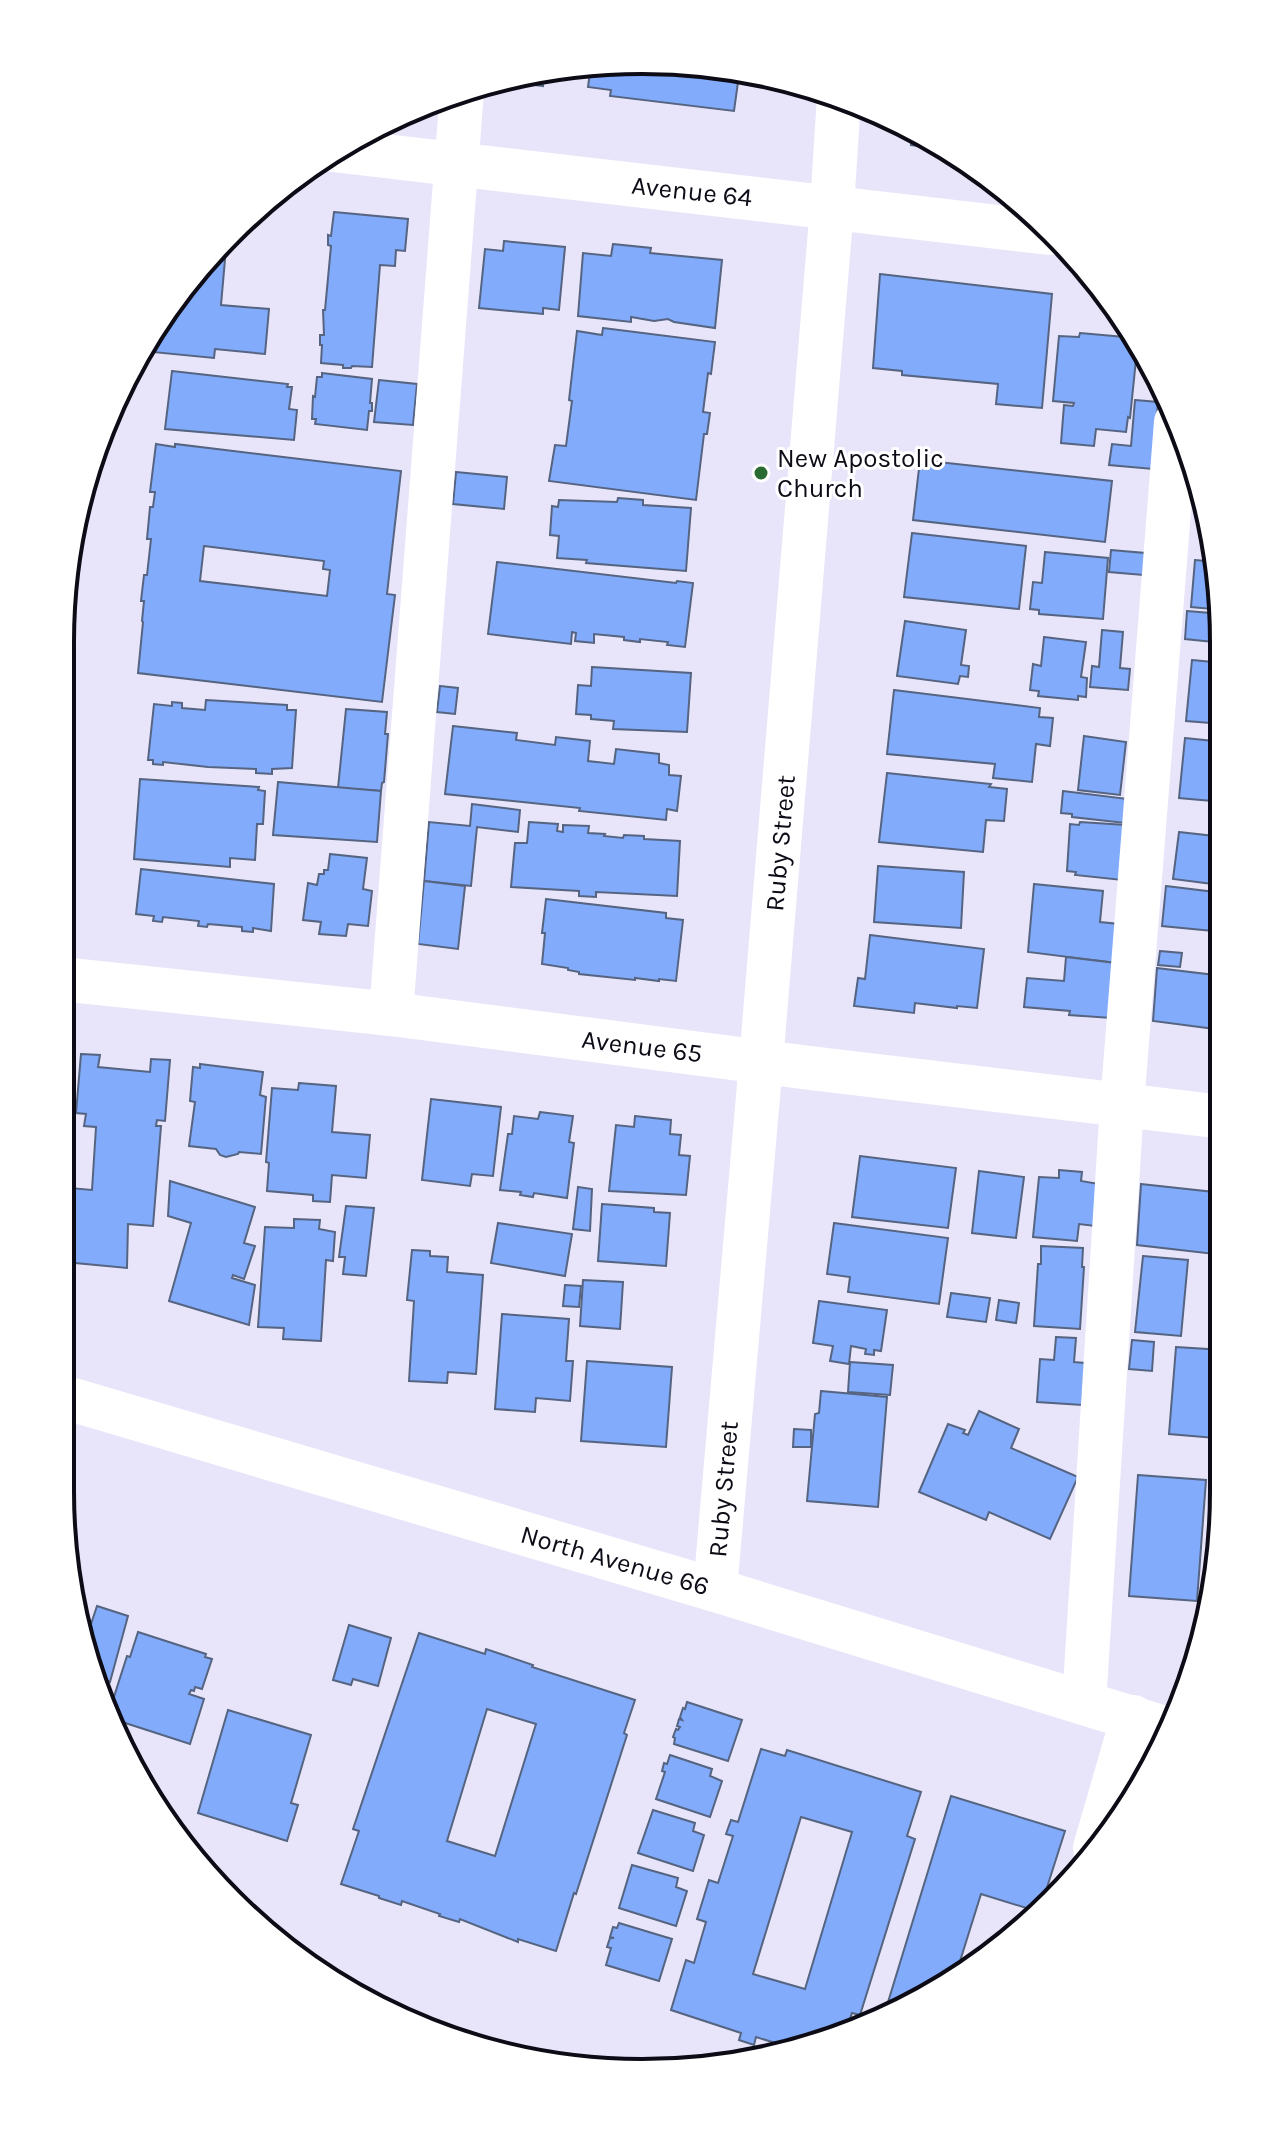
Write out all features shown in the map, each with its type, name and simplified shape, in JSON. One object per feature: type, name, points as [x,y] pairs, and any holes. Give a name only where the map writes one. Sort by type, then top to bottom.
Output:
[{"type":"street","points":[[391,1014],[461,103]]},
{"type":"street","name":"Ruby Street","points":[[715,1590],[838,109]]},
{"type":"street","name":"Avenue 64","points":[[354,153],[1034,231]]},
{"type":"street","points":[[1084,1703],[1122,1105],[1174,444]]},
{"type":"street","name":"Avenue 65","points":[[74,980],[391,1014],[1210,1115]]},
{"type":"street","name":"North Avenue 66","points":[[74,1400],[1150,1723]]},
{"type":"street","points":[[1111,1811],[1150,1723]]},
{"type":"building","points":[[605,75],[679,75],[738,83],[734,111],[610,96],[611,90],[588,87],[589,77]]},
{"type":"building","points":[[334,212],[408,219],[405,251],[396,250],[395,266],[380,265],[372,367],[343,368],[343,365],[321,363],[320,335],[324,335],[323,310],[331,246],[328,245],[328,235],[331,236]]},
{"type":"building","points":[[504,241],[565,247],[559,310],[543,308],[543,314],[479,308],[485,249],[503,251]]},
{"type":"building","points":[[613,244],[651,248],[650,253],[722,260],[715,328],[668,319],[654,321],[631,317],[631,322],[578,316],[583,253],[611,256]]},
{"type":"building","points":[[225,256],[221,305],[269,309],[265,354],[215,349],[214,358],[154,352],[191,296]]},
{"type":"building","points":[[880,274],[1052,294],[1042,408],[996,404],[998,384],[902,375],[902,371],[873,368]]},
{"type":"building","points":[[603,328],[715,342],[703,412],[710,413],[707,434],[704,434],[696,500],[549,481],[555,445],[566,446],[577,331],[602,335]]},
{"type":"building","points":[[1080,333],[1121,337],[1136,361],[1126,432],[1096,429],[1094,446],[1061,443],[1064,405],[1073,406],[1074,403],[1053,401],[1059,336],[1079,337]]},
{"type":"building","points":[[172,371],[288,384],[287,387],[292,387],[289,409],[297,410],[294,440],[165,429]]},
{"type":"building","points":[[322,373],[372,379],[372,411],[369,411],[367,430],[315,424],[316,419],[312,419],[313,396],[317,377],[322,377]]},
{"type":"building","points":[[379,380],[417,384],[413,425],[374,422]]},
{"type":"building","points":[[1135,400],[1156,402],[1153,469],[1109,465],[1112,444],[1131,446]]},
{"type":"building","points":[[156,444],[401,471],[387,594],[395,595],[382,702],[138,673],[144,601],[141,601],[151,539],[147,539],[150,507],[153,507],[155,492],[150,492]],"holes":[[[204,546],[324,561],[323,569],[330,570],[327,596],[200,581]]]},
{"type":"building","points":[[920,460],[1112,481],[1105,542],[913,520]]},
{"type":"building","points":[[456,472],[507,477],[504,509],[453,504]]},
{"type":"building","points":[[618,498],[643,500],[643,505],[691,508],[686,571],[557,558],[559,536],[550,535],[552,506],[558,507],[559,500],[617,502]]},
{"type":"building","points":[[912,533],[1026,546],[1019,609],[904,597]]},
{"type":"building","points":[[1111,550],[1145,553],[1143,575],[1109,572]]},
{"type":"building","points":[[1045,552],[1108,558],[1103,619],[1039,614],[1039,610],[1030,609],[1033,582],[1042,583]]},
{"type":"building","points":[[1195,560],[1204,561],[1209,609],[1191,607]]},
{"type":"building","points":[[497,562],[693,583],[685,647],[667,645],[668,642],[640,639],[640,642],[594,634],[594,643],[575,641],[576,633],[572,632],[571,644],[488,634]]},
{"type":"building","points":[[1187,611],[1209,613],[1210,642],[1185,639]]},
{"type":"building","points":[[905,621],[966,630],[961,665],[969,666],[968,677],[960,676],[958,684],[897,676]]},
{"type":"building","points":[[1102,630],[1123,632],[1120,668],[1130,669],[1128,690],[1090,687],[1092,666],[1099,667]]},
{"type":"building","points":[[1044,637],[1086,642],[1081,677],[1087,678],[1086,697],[1078,696],[1078,700],[1038,696],[1039,691],[1030,690],[1033,664],[1041,666]]},
{"type":"building","points":[[1192,660],[1210,662],[1210,723],[1186,721]]},
{"type":"building","points":[[592,667],[691,673],[687,732],[613,729],[614,721],[576,714],[578,685],[591,686]]},
{"type":"building","points":[[440,686],[458,688],[455,714],[437,712]]},
{"type":"building","points":[[894,690],[1040,708],[1039,717],[1053,718],[1050,746],[1036,744],[1032,782],[993,778],[995,764],[887,754]]},
{"type":"building","points":[[206,700],[287,705],[287,710],[296,710],[292,768],[272,769],[272,774],[256,773],[256,769],[163,762],[163,765],[153,764],[153,760],[148,760],[154,704],[172,706],[172,702],[182,703],[182,708],[205,710]]},
{"type":"building","points":[[346,709],[387,712],[385,734],[388,734],[381,791],[338,788]]},
{"type":"building","points":[[453,726],[517,733],[516,740],[555,745],[556,737],[590,741],[588,761],[614,764],[616,749],[659,754],[659,763],[669,765],[669,775],[681,776],[677,811],[667,809],[666,820],[445,794]]},
{"type":"building","points":[[1084,736],[1126,742],[1120,795],[1078,790]]},
{"type":"building","points":[[1185,738],[1210,741],[1210,801],[1179,798]]},
{"type":"building","points":[[887,773],[991,784],[989,787],[1007,789],[1004,821],[986,820],[983,852],[879,842]]},
{"type":"building","points":[[140,779],[259,787],[258,790],[265,791],[263,824],[257,824],[255,860],[230,858],[230,867],[134,859]]},
{"type":"building","points":[[278,782],[381,791],[377,842],[273,835]]},
{"type":"building","points":[[1063,791],[1128,799],[1125,823],[1061,813]]},
{"type":"building","points":[[472,804],[520,810],[518,832],[477,827],[471,886],[424,881],[429,822],[470,826]]},
{"type":"building","points":[[529,822],[558,824],[557,831],[563,832],[563,825],[589,826],[588,833],[604,836],[644,836],[644,839],[680,841],[677,896],[596,892],[596,897],[579,896],[579,891],[511,887],[515,843],[527,843]]},
{"type":"building","points":[[1080,822],[1126,825],[1122,880],[1075,875],[1076,872],[1067,871],[1070,824],[1079,825]]},
{"type":"building","points":[[1179,832],[1210,836],[1210,884],[1173,879]]},
{"type":"building","points":[[330,854],[367,858],[363,889],[372,891],[368,926],[348,924],[346,936],[319,934],[321,922],[303,920],[308,883],[317,885],[319,874],[328,870]]},
{"type":"building","points":[[878,866],[964,872],[961,928],[874,922]]},
{"type":"building","points":[[141,869],[274,884],[271,931],[253,928],[253,932],[242,931],[242,927],[208,924],[207,927],[198,926],[199,921],[163,917],[162,922],[153,921],[154,916],[136,914]]},
{"type":"building","points":[[424,881],[465,886],[458,949],[418,944]]},
{"type":"building","points":[[1034,884],[1103,891],[1100,922],[1119,924],[1116,963],[1028,952]]},
{"type":"building","points":[[1166,886],[1210,891],[1210,931],[1162,926]]},
{"type":"building","points":[[546,899],[666,913],[666,918],[683,920],[676,981],[579,974],[568,968],[542,964]]},
{"type":"building","points":[[870,935],[984,949],[977,1008],[915,1003],[914,1013],[854,1006],[858,978],[865,979]]},
{"type":"building","points":[[1160,951],[1182,953],[1180,967],[1158,965]]},
{"type":"building","points":[[1066,957],[1116,963],[1111,1018],[1024,1007],[1027,978],[1064,981]]},
{"type":"building","points":[[1157,968],[1210,974],[1210,1028],[1153,1021]]},
{"type":"building","points":[[81,1054],[100,1055],[98,1067],[150,1072],[151,1059],[170,1060],[165,1121],[157,1120],[156,1126],[161,1126],[153,1226],[128,1224],[127,1268],[74,1263],[74,1188],[92,1190],[96,1127],[84,1126],[86,1114],[76,1113]]},
{"type":"building","points":[[200,1064],[263,1072],[260,1095],[266,1097],[261,1154],[239,1152],[226,1157],[216,1149],[189,1146],[195,1102],[190,1101],[193,1067],[200,1068]]},
{"type":"building","points":[[299,1083],[336,1086],[332,1132],[370,1135],[366,1178],[332,1175],[330,1202],[313,1201],[313,1195],[267,1191],[269,1163],[266,1162],[272,1088],[298,1090]]},
{"type":"building","points":[[431,1099],[501,1107],[493,1176],[472,1174],[470,1186],[422,1180]]},
{"type":"building","points":[[540,1112],[573,1116],[569,1142],[574,1143],[567,1198],[534,1193],[533,1197],[520,1195],[521,1192],[500,1190],[508,1134],[512,1134],[514,1116],[538,1119]]},
{"type":"building","points":[[635,1116],[671,1120],[670,1134],[681,1135],[679,1155],[690,1156],[686,1195],[609,1191],[616,1125],[634,1127]]},
{"type":"building","points":[[860,1156],[956,1168],[948,1228],[852,1217]]},
{"type":"building","points":[[1059,1170],[1082,1172],[1081,1181],[1099,1184],[1095,1226],[1079,1224],[1077,1241],[1033,1237],[1039,1177],[1059,1178]]},
{"type":"building","points":[[979,1171],[1024,1177],[1016,1238],[972,1233]]},
{"type":"building","points":[[170,1181],[255,1207],[244,1243],[255,1246],[244,1279],[233,1275],[232,1278],[255,1285],[249,1325],[169,1301],[191,1223],[168,1216]]},
{"type":"building","points":[[1141,1184],[1210,1192],[1210,1253],[1137,1245]]},
{"type":"building","points":[[578,1187],[592,1189],[590,1231],[573,1229]]},
{"type":"building","points":[[602,1204],[654,1208],[654,1212],[670,1213],[666,1266],[598,1261]]},
{"type":"building","points":[[346,1206],[374,1208],[366,1276],[343,1274],[345,1257],[339,1257]]},
{"type":"building","points":[[294,1219],[320,1220],[319,1229],[335,1232],[333,1261],[326,1260],[321,1341],[283,1339],[284,1328],[258,1327],[265,1227],[294,1228]]},
{"type":"building","points":[[498,1223],[572,1234],[565,1276],[491,1263]]},
{"type":"building","points":[[834,1223],[948,1238],[939,1304],[848,1292],[850,1277],[827,1274]]},
{"type":"building","points":[[1041,1246],[1083,1248],[1080,1329],[1034,1326]]},
{"type":"building","points":[[412,1250],[430,1251],[430,1256],[448,1257],[447,1272],[483,1275],[476,1374],[448,1372],[447,1383],[409,1381],[414,1301],[407,1300]]},
{"type":"building","points":[[1143,1256],[1188,1260],[1181,1336],[1135,1332]]},
{"type":"building","points":[[583,1280],[623,1282],[620,1329],[580,1326]]},
{"type":"building","points":[[565,1285],[581,1286],[579,1307],[563,1306]]},
{"type":"building","points":[[951,1293],[990,1298],[986,1322],[947,1317]]},
{"type":"building","points":[[999,1300],[1019,1303],[1016,1323],[996,1320]]},
{"type":"building","points":[[819,1301],[887,1310],[881,1351],[874,1350],[874,1355],[865,1354],[866,1349],[851,1346],[849,1364],[830,1361],[833,1346],[813,1343]]},
{"type":"building","points":[[502,1314],[569,1319],[566,1361],[573,1361],[570,1401],[536,1398],[535,1412],[495,1409]]},
{"type":"building","points":[[1056,1337],[1076,1338],[1074,1362],[1085,1363],[1082,1405],[1037,1402],[1040,1359],[1054,1360]]},
{"type":"building","points":[[1132,1340],[1154,1342],[1152,1371],[1129,1369]]},
{"type":"building","points":[[1176,1347],[1210,1349],[1210,1438],[1169,1434]]},
{"type":"building","points":[[587,1361],[672,1367],[666,1447],[581,1441]]},
{"type":"building","points":[[850,1362],[893,1365],[890,1395],[848,1392]]},
{"type":"building","points":[[821,1391],[887,1397],[878,1507],[807,1501],[815,1414],[819,1413]]},
{"type":"building","points":[[979,1411],[1019,1429],[1011,1448],[1078,1477],[1050,1539],[989,1512],[986,1520],[919,1492],[948,1424],[965,1430],[963,1433],[968,1435]]},
{"type":"building","points":[[794,1429],[811,1430],[811,1447],[793,1447]]},
{"type":"building","points":[[1138,1475],[1206,1480],[1197,1601],[1129,1596]]},
{"type":"building","points":[[97,1606],[128,1616],[110,1682],[104,1674],[90,1626]]},
{"type":"building","points":[[349,1625],[391,1638],[378,1686],[353,1679],[351,1685],[333,1680]]},
{"type":"building","points":[[138,1632],[206,1654],[205,1657],[212,1659],[202,1689],[195,1687],[189,1694],[204,1699],[190,1744],[124,1723],[113,1699],[127,1656],[130,1657]]},
{"type":"building","points":[[419,1633],[485,1654],[486,1649],[635,1700],[624,1733],[627,1735],[556,1951],[518,1939],[518,1942],[460,1919],[459,1922],[439,1916],[402,1901],[401,1905],[341,1884],[359,1831],[353,1829]],"holes":[[[487,1709],[536,1724],[495,1856],[447,1841]]]},
{"type":"building","points":[[687,1702],[742,1720],[728,1761],[674,1744],[673,1737],[680,1727],[677,1726]]},
{"type":"building","points":[[228,1710],[311,1735],[291,1803],[298,1805],[287,1841],[198,1813]]},
{"type":"building","points":[[761,1749],[785,1756],[787,1750],[921,1792],[907,1836],[915,1839],[860,2015],[852,2013],[850,2020],[776,2043],[756,2037],[754,2045],[739,2040],[741,2033],[671,2010],[686,1960],[694,1963],[706,1922],[697,1919],[709,1880],[718,1883],[733,1836],[726,1834],[731,1820],[738,1822]],"holes":[[[801,1817],[852,1832],[805,1989],[753,1974]]]},
{"type":"building","points":[[670,1755],[712,1769],[710,1776],[722,1781],[710,1817],[656,1799],[665,1772],[662,1771],[664,1763],[667,1764]]},
{"type":"building","points":[[951,1796],[1065,1831],[1044,1893],[1027,1908],[981,1894],[960,1962],[888,2002]]},
{"type":"building","points":[[653,1810],[695,1823],[693,1831],[704,1835],[693,1871],[638,1853]]},
{"type":"building","points":[[632,1865],[678,1878],[676,1887],[687,1891],[676,1926],[619,1908]]},
{"type":"building","points":[[619,1923],[672,1939],[659,1981],[606,1965],[611,1948],[607,1947],[610,1938],[614,1938],[610,1937],[613,1927],[617,1928]]},
{"type":"place","name":"New Apostolic Church","points":[[761,473]]}]
